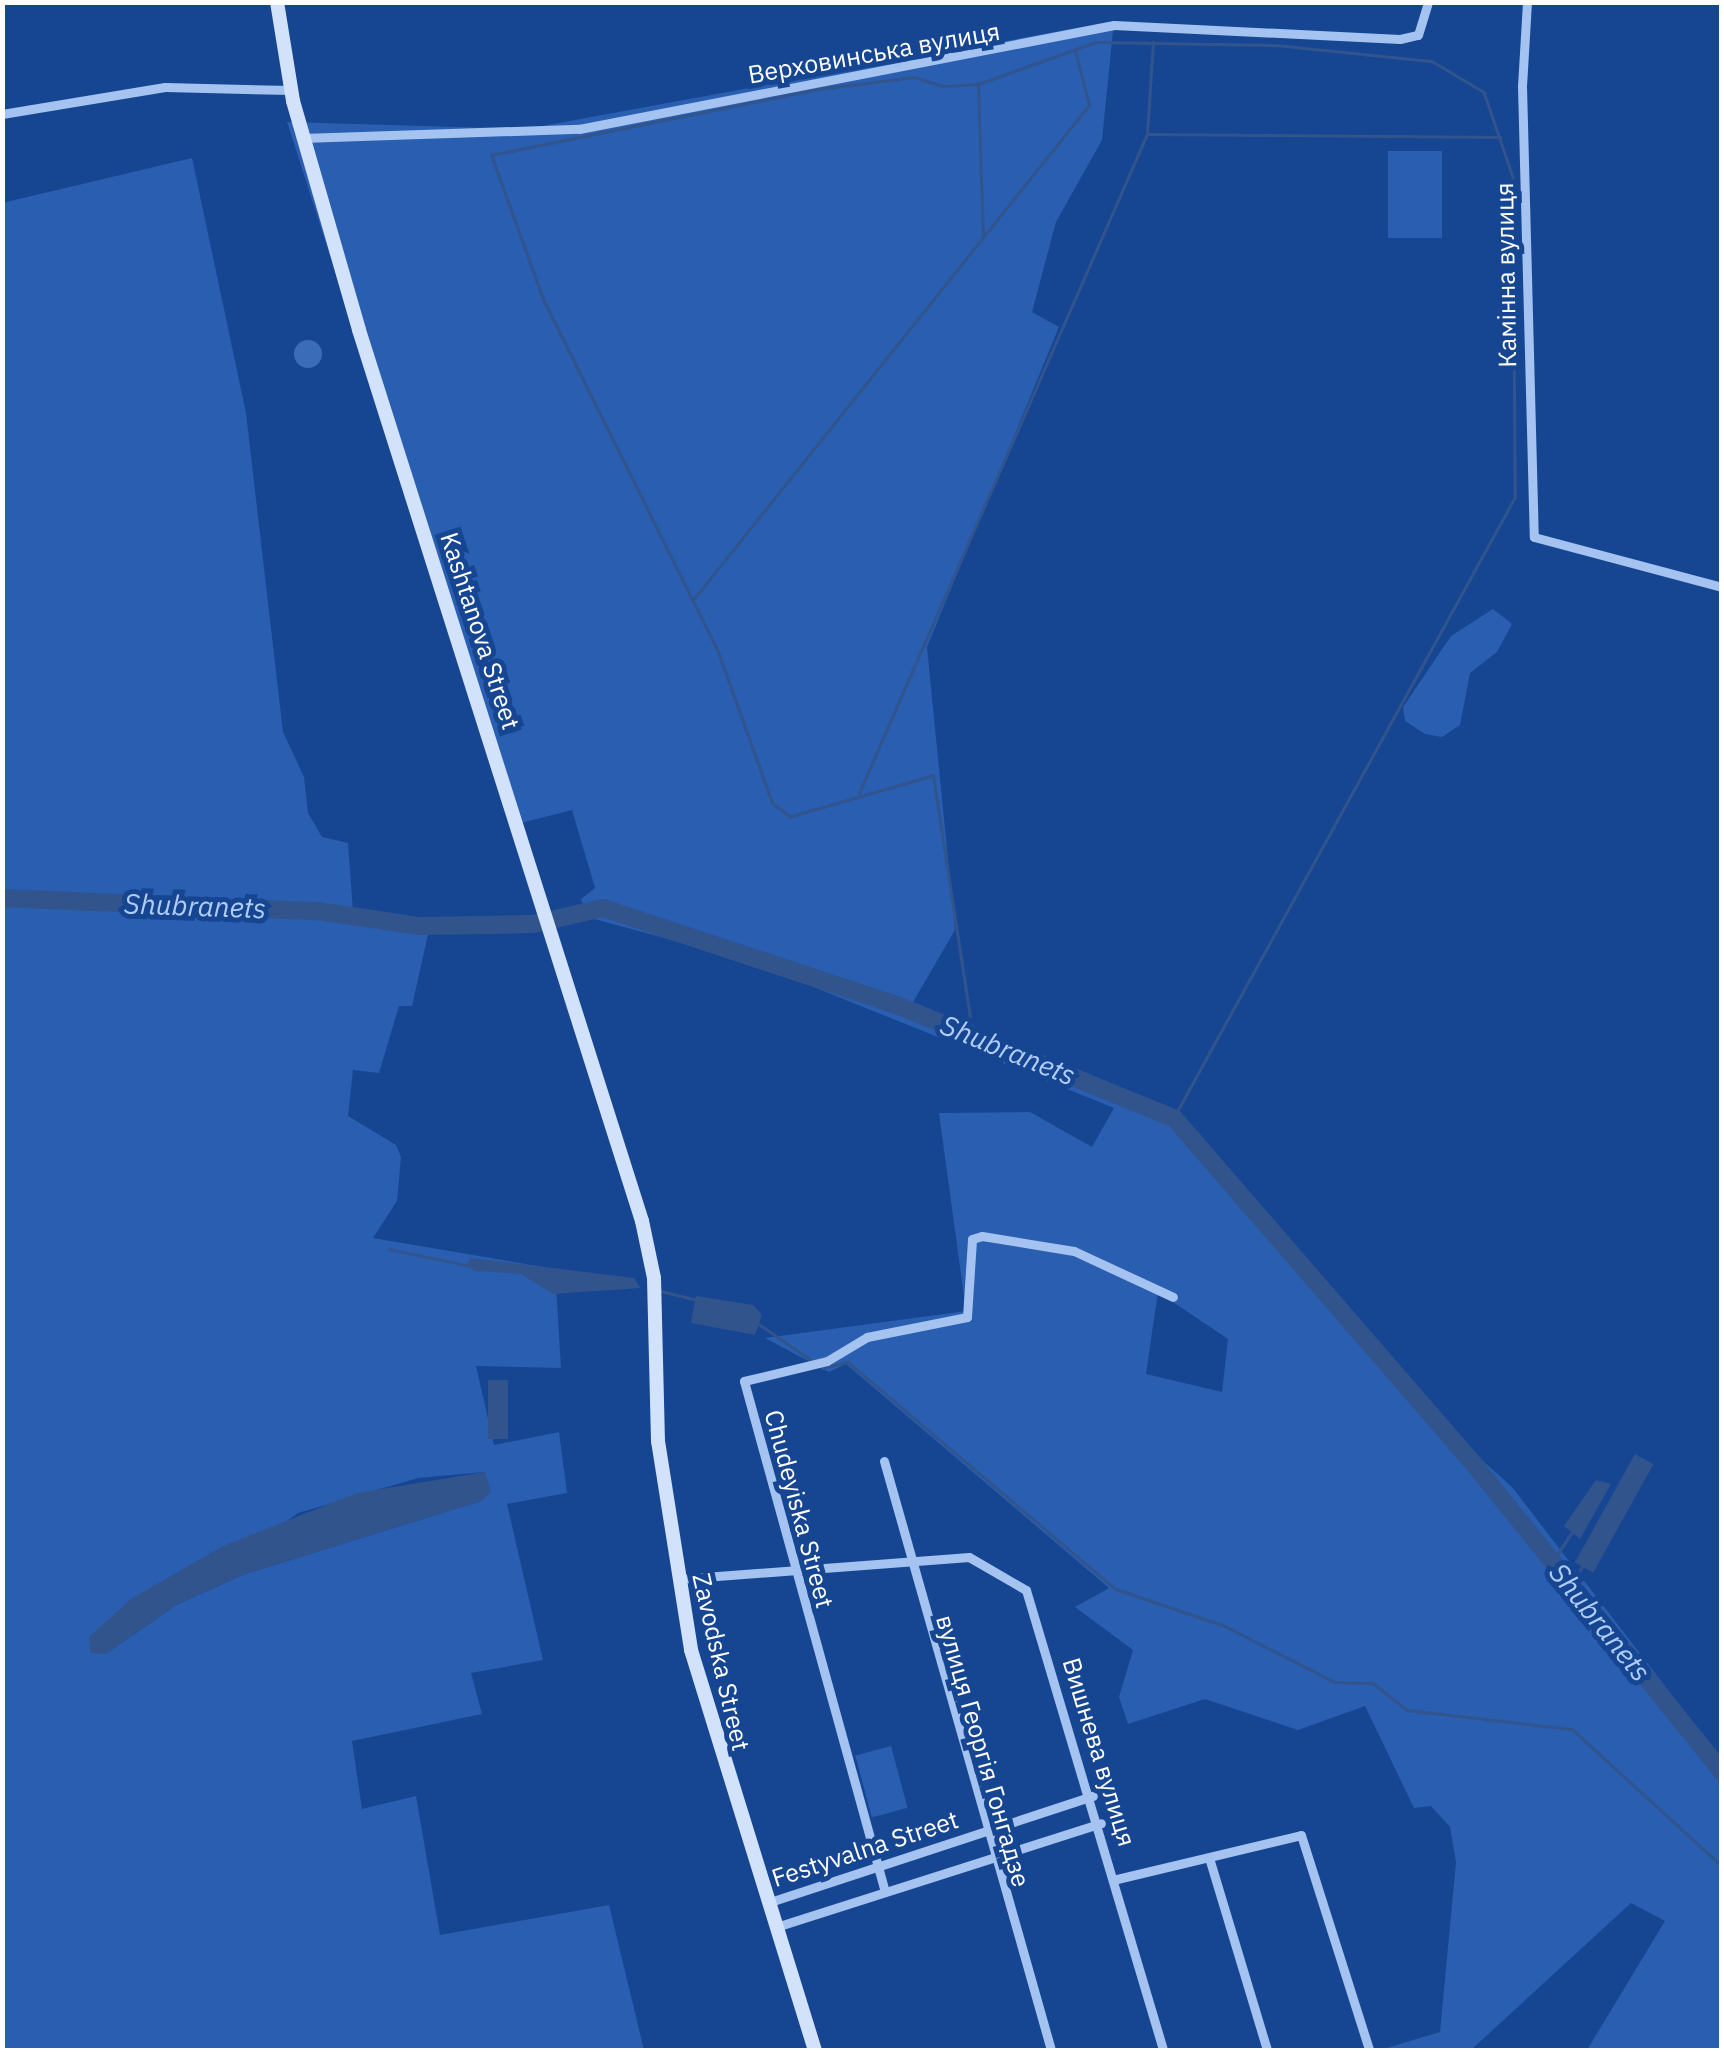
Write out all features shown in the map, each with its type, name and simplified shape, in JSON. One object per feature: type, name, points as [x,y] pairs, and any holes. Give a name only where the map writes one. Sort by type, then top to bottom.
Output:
[{"type":"main road","name":"Kashtanova Street","points":[[277,2],[302,138],[547,913],[654,1274]]},
{"type":"main road","name":"Zavodska Street","points":[[654,1274],[658,1442],[678,1578],[764,1904],[815,2050]]},
{"type":"street","name":"Верховинська вулиця","points":[[302,138],[579,129],[1114,26],[1400,39],[1418,34],[1428,2]]},
{"type":"street","name":"Камінна вулиця","points":[[1527,2],[1522,86],[1530,463],[1541,544],[1722,587]]},
{"type":"street","points":[[2,114],[164,88],[291,90]]},
{"type":"street","name":"Chudeyiska Street","points":[[885,1892],[744,1381],[827,1361],[867,1337],[967,1318],[972,1240],[1074,1251],[1173,1297]]},
{"type":"street","name":"вулиця Георгія Гонгадзе","points":[[884,1460],[984,1830],[1051,2050]]},
{"type":"street","name":"Вишнева вулиця","points":[[678,1578],[794,1572],[908,1559],[979,1560],[1026,1590],[1093,1796],[1163,2050]]},
{"type":"street","name":"Festyvalna Street","points":[[764,1904],[1093,1796]]},
{"type":"street","name":"Festyvalna Street","points":[[773,1928],[1101,1823]]},
{"type":"street","points":[[1117,1880],[1210,1861],[1301,1835],[1369,2050]]},
{"type":"street","points":[[1210,1861],[1267,2050]]},
{"type":"shaded area","points":[[1114,21],[1102,140],[1056,222],[1032,312],[1059,327],[927,647],[955,930],[913,1002],[1173,1110],[1426,1410],[1512,1487],[1721,1759],[1721,2050],[1587,2050],[1665,1921],[1631,1903],[1471,2050],[1380,2050],[1440,2032],[1456,1862],[1450,1827],[1431,1806],[1414,1808],[1365,1706],[1298,1730],[1205,1699],[1128,1724],[1119,1697],[1133,1650],[1075,1607],[1109,1588],[846,1364],[829,1372],[765,1338],[966,1311],[939,1113],[1030,1112],[1092,1147],[1114,1108],[749,961],[587,917],[581,899],[595,888],[572,810],[513,825],[287,122],[526,129]],"holes":[[[1158,1292],[1228,1339],[1222,1392],[1146,1374]]]},
{"type":"shaded area","points":[[1388,151],[1442,151],[1442,238],[1388,238]]},
{"type":"shaded area","points":[[192,158],[246,413],[283,732],[304,777],[308,813],[322,837],[348,843],[353,912],[404,917],[429,930],[412,1006],[399,1006],[379,1073],[353,1070],[348,1116],[396,1145],[401,1157],[397,1201],[373,1238],[555,1269],[561,1368],[476,1366],[494,1445],[559,1432],[567,1493],[507,1504],[543,1660],[471,1673],[482,1714],[352,1741],[362,1809],[416,1796],[440,1935],[609,1905],[644,2050],[3,2050],[2,203]],"holes":[[[485,1472],[481,1501],[245,1574],[176,1605],[106,1654],[298,1513],[418,1478]]]},
{"type":"shaded area","points":[[1493,609],[1512,624],[1497,652],[1470,673],[1460,725],[1442,737],[1425,734],[1405,721],[1403,707],[1451,636]]},
{"type":"shaded area","points":[[471,1258],[634,1278],[640,1288],[553,1294],[521,1274],[474,1271],[466,1265]]},
{"type":"shaded area","points":[[696,1296],[753,1305],[762,1315],[755,1335],[691,1323]]},
{"type":"shaded area","points":[[488,1380],[508,1380],[508,1439],[488,1439]]},
{"type":"shaded area","points":[[1635,1454],[1653,1464],[1593,1573],[1575,1562]]},
{"type":"shaded area","points":[[485,1472],[491,1492],[481,1501],[245,1574],[176,1605],[106,1654],[90,1653],[89,1637],[131,1599],[223,1546],[357,1493]]},
{"type":"shaded area","points":[[1596,1480],[1611,1484],[1580,1539],[1564,1526]]},
{"type":"shaded area","points":[[891,1746],[908,1808],[872,1817],[855,1756]]},
{"type":"building","points":[[308,340],[318,344],[322,354],[318,364],[308,368],[298,364],[294,354],[298,344]]},
{"type":"waterway","points":[[1722,27],[1722,57]]},
{"type":"waterway","points":[[983,238],[978,84],[1096,42],[1276,45],[1432,61],[1484,92],[1513,177],[1515,498],[1174,1118]]},
{"type":"waterway","points":[[859,793],[1147,134],[1153,42]]},
{"type":"waterway","points":[[693,600],[1089,105],[1075,51]]},
{"type":"waterway","points":[[973,1037],[933,776],[790,817],[772,803],[718,652],[544,302],[491,155],[819,89],[914,77],[944,86],[978,84]]},
{"type":"waterway","points":[[1148,134],[1500,137]]},
{"type":"waterway","name":"Shubranets","points":[[2,898],[318,911],[420,926],[533,924],[603,908],[894,1004],[1174,1118],[1477,1468],[1722,1772]]},
{"type":"waterway","points":[[389,1249],[466,1265]]},
{"type":"waterway","points":[[661,1291],[696,1300]]},
{"type":"waterway","points":[[759,1324],[811,1360]]},
{"type":"waterway","points":[[822,1368],[848,1362],[1116,1589],[1225,1626],[1335,1682],[1373,1683],[1407,1710],[1572,1729],[1722,1866]]},
{"type":"waterway","points":[[1552,1562],[1572,1532]]},
{"type":"waterway","points":[[1571,1585],[1582,1567]]}]
